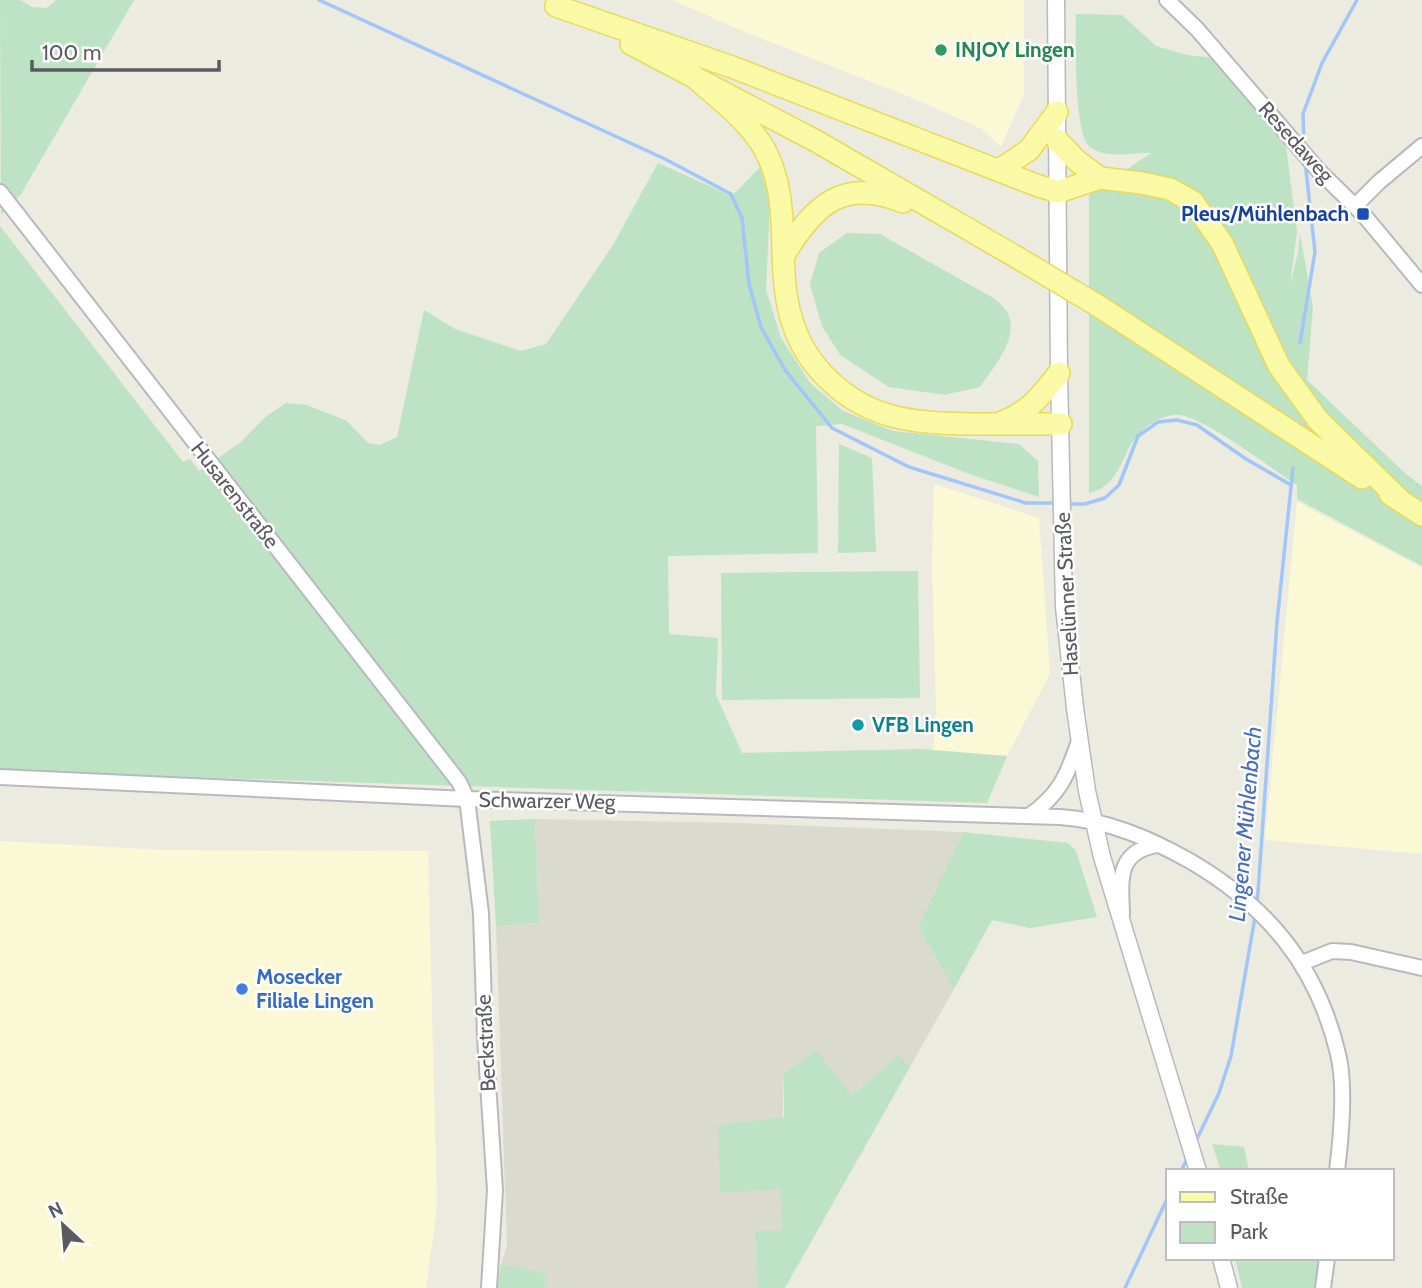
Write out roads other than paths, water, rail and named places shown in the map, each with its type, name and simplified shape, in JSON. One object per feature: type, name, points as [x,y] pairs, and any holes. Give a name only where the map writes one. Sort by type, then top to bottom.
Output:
[{"type":"main road","points":[[550,3],[816,141],[967,228],[1100,307],[1422,515]]},
{"type":"main road","points":[[550,3],[732,67],[1058,192],[1100,178],[1170,189],[1193,202],[1222,243],[1279,366],[1318,420],[1401,501]]},
{"type":"main road","points":[[692,75],[740,116],[765,151],[775,173],[781,200],[784,283],[789,318],[816,366],[835,387],[864,407],[896,418],[924,423],[1061,425]]},
{"type":"main road","points":[[999,170],[1029,150],[1057,112]]},
{"type":"main road","points":[[1057,140],[1077,161],[1100,178]]},
{"type":"main road","points":[[784,255],[813,212],[831,200],[867,192],[886,195],[967,228]]},
{"type":"main road","points":[[997,424],[1021,415],[1033,406],[1059,373]]},
{"type":"street","name":"Haselünner Straße","points":[[1056,0],[1064,607],[1079,741],[1094,821],[1197,1167]]},
{"type":"street","name":"Resedaweg","points":[[1167,0],[1196,29],[1317,168],[1356,205],[1422,285]]},
{"type":"street","points":[[1356,205],[1422,146]]},
{"type":"street","name":"Husarenstraße","points":[[0,192],[182,429],[353,643],[459,782],[467,799]]},
{"type":"street","points":[[1029,816],[1059,790],[1079,741]]},
{"type":"street","name":"Schwarzer Weg","points":[[0,778],[467,799],[1029,816],[1094,821],[1131,832],[1215,876],[1251,903],[1283,936],[1302,963],[1318,994],[1340,1062],[1342,1134],[1337,1169]]},
{"type":"street","name":"Beckstraße","points":[[467,799],[481,913],[485,1037],[495,1190],[489,1288]]},
{"type":"street","points":[[1122,921],[1121,877],[1127,860],[1145,847],[1157,845]]},
{"type":"street","points":[[1302,963],[1332,951],[1351,951],[1422,968]]},
{"type":"street","points":[[1222,1260],[1229,1288]]},
{"type":"street","points":[[1323,1288],[1327,1260]]},
{"type":"waterway","points":[[319,0],[665,159],[731,194],[742,218],[749,284],[761,327],[785,370],[832,428],[909,467],[1026,503],[1057,503]]},
{"type":"waterway","name":"Lingener Mühlenbach","points":[[1304,146],[1303,114],[1322,63],[1357,0]]},
{"type":"waterway","name":"Lingener Mühlenbach","points":[[1300,343],[1315,252],[1305,161]]},
{"type":"waterway","points":[[1065,504],[1085,504],[1105,498],[1119,485],[1138,436],[1158,422],[1177,420],[1197,425],[1246,459],[1291,485]]},
{"type":"waterway","name":"Lingener Mühlenbach","points":[[1257,906],[1277,622],[1293,468]]},
{"type":"waterway","name":"Lingener Mühlenbach","points":[[1196,1141],[1219,1093],[1231,1056],[1255,917]]},
{"type":"waterway","name":"Lingener Mühlenbach","points":[[1182,1169],[1188,1157]]},
{"type":"waterway","name":"Lingener Mühlenbach","points":[[1125,1288],[1166,1201]]},
{"type":"place","name":"INJOY Lingen","points":[[941,50]]},
{"type":"place","name":"Pleus/Mühlenbach","points":[[1363,214]]},
{"type":"place","name":"VFB Lingen","points":[[858,725]]},
{"type":"place","name":"Mosecker Filiale Lingen","points":[[242,989]]}]
